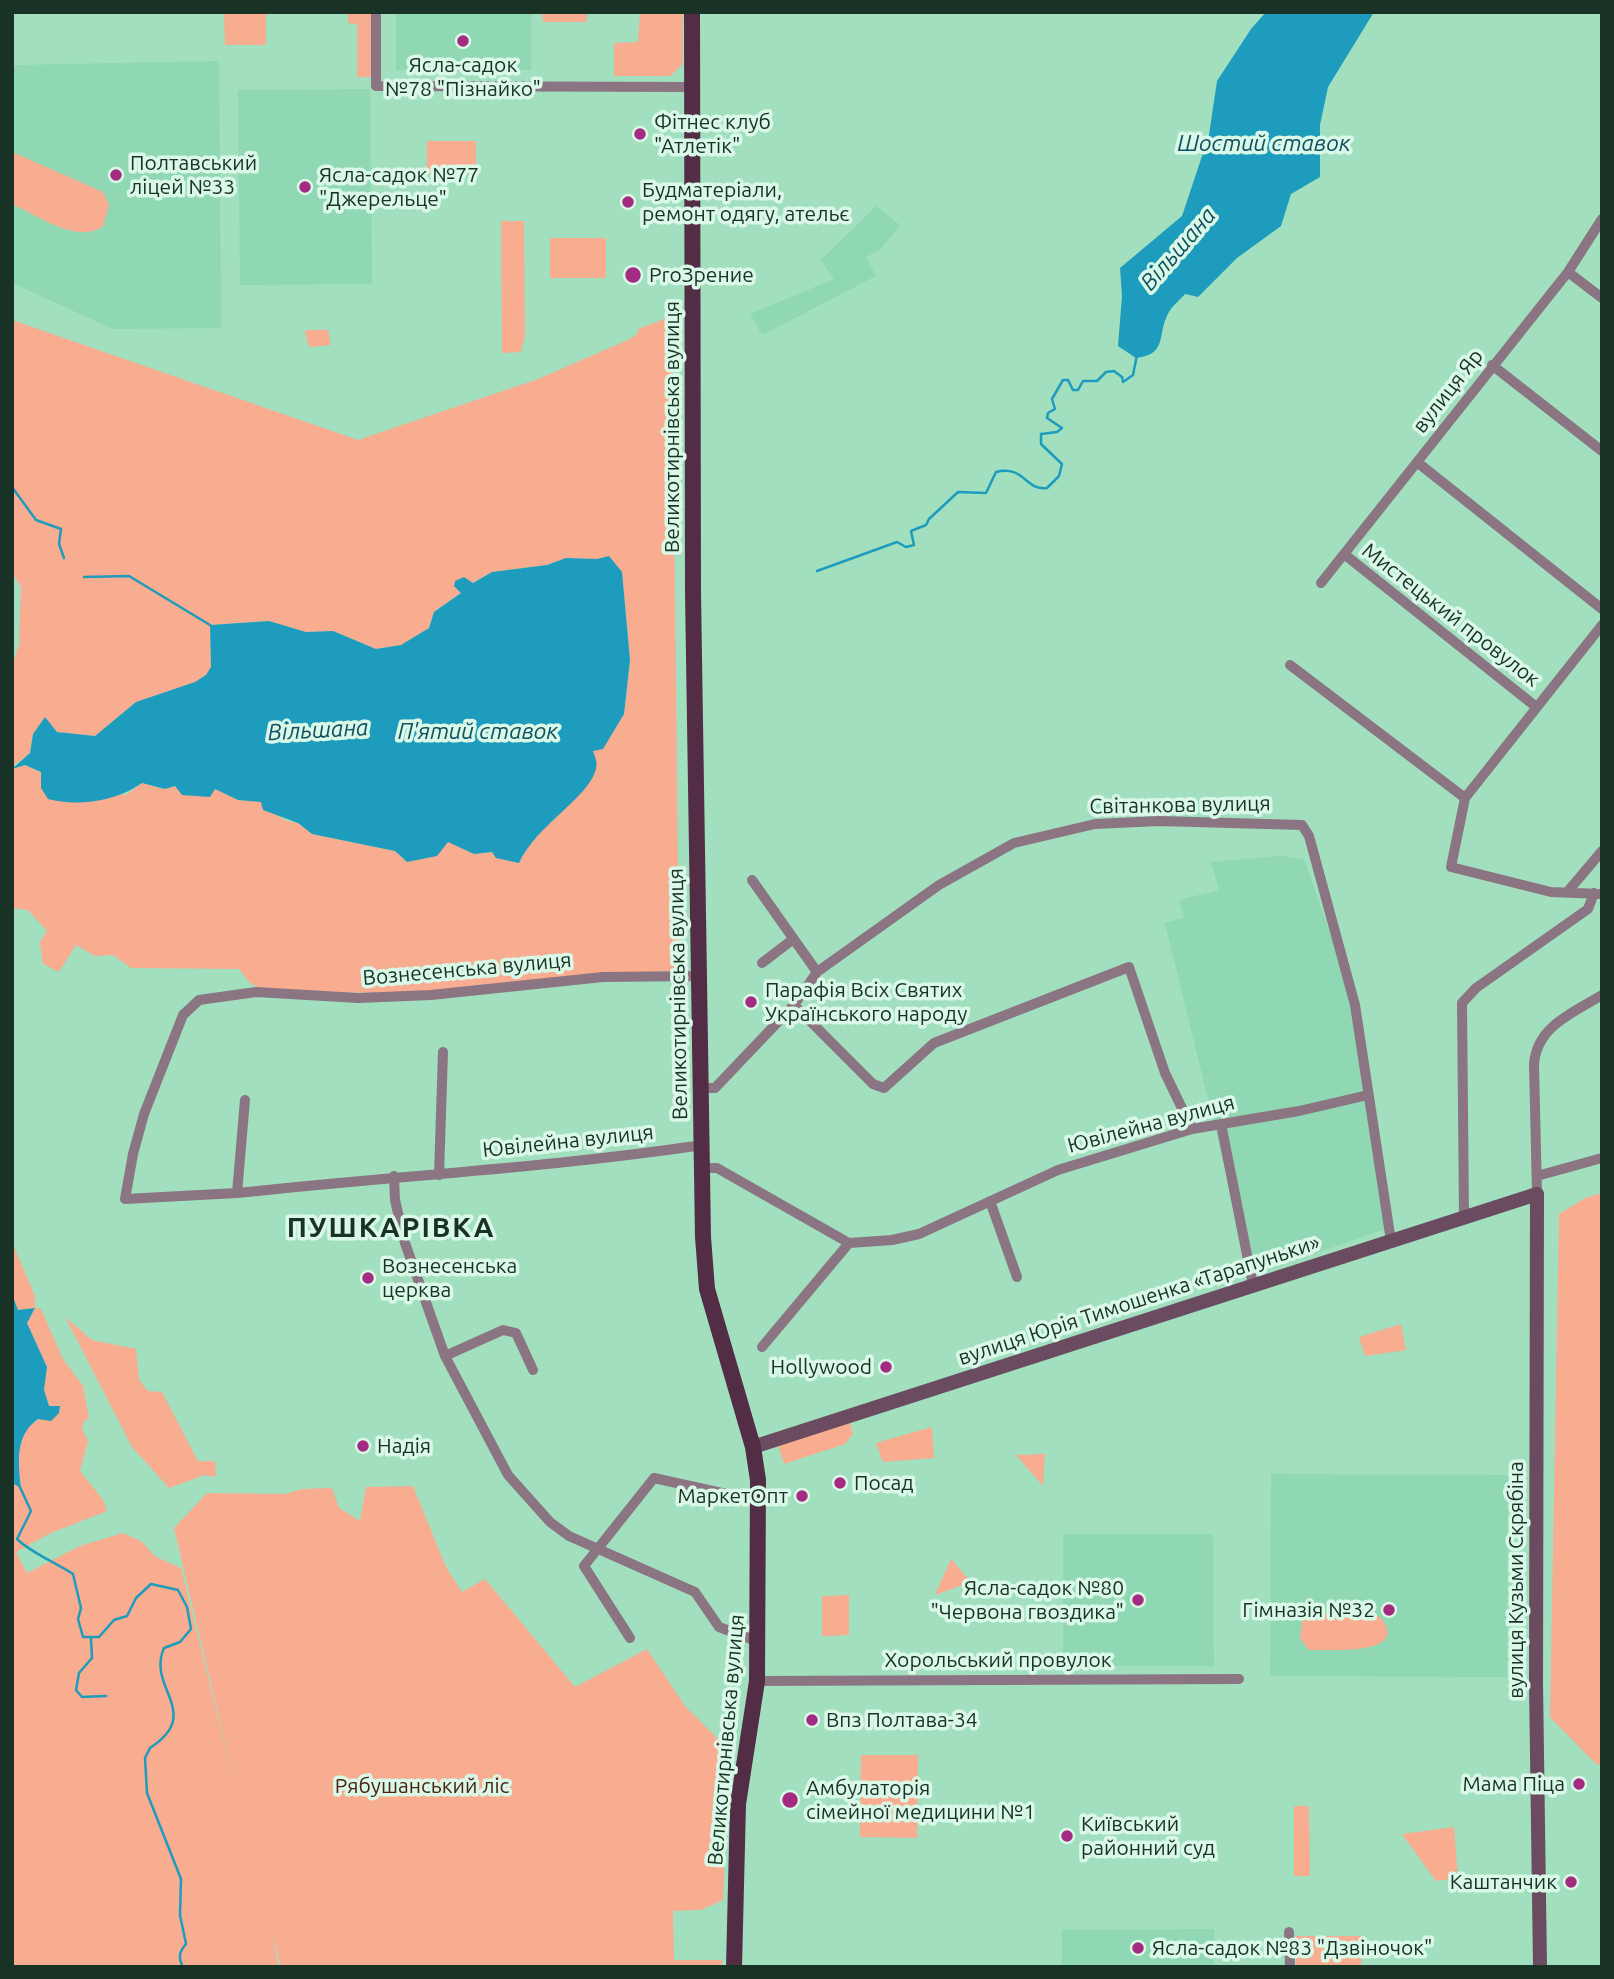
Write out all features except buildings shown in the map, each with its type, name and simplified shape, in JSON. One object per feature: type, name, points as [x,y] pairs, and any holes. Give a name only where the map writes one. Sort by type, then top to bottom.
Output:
[{"type":"main road","name":"Великотирнівська вулиця","points":[[692,12],[693,619],[702,1168],[707,1289],[754,1447],[758,1501],[757,1681],[739,1793],[733,1966]]},
{"type":"street","points":[[376,12],[376,86],[692,87]]},
{"type":"street","name":"вулиця Яр","points":[[1321,583],[1492,365],[1569,272],[1602,219]]},
{"type":"street","points":[[1569,272],[1602,298]]},
{"type":"street","points":[[1492,365],[1602,451]]},
{"type":"street","points":[[1417,462],[1602,609]]},
{"type":"street","name":"Мистецький провулок","points":[[1344,554],[1535,706]]},
{"type":"street","points":[[1464,1217],[1462,1003],[1476,988],[1588,909],[1598,894],[1569,890],[1551,891],[1451,867],[1465,798],[1535,706],[1602,625]]},
{"type":"street","points":[[1290,665],[1465,798]]},
{"type":"street","name":"Світанкова вулиця","points":[[702,1088],[715,1088],[794,1005],[817,972],[939,885],[1014,843],[1095,824],[1159,821],[1290,822],[1302,825],[1309,836],[1355,1005],[1368,1095]]},
{"type":"street","points":[[1569,890],[1602,851]]},
{"type":"street","points":[[752,880],[817,972]]},
{"type":"street","points":[[762,963],[792,940]]},
{"type":"street","points":[[794,1005],[873,1084],[884,1088],[934,1043],[1129,967],[1165,1073],[1192,1129]]},
{"type":"street","name":"Вознесенська вулиця","points":[[237,1193],[125,1199],[144,1114],[183,1015],[199,1000],[256,992],[358,998],[431,995],[603,977],[699,976]]},
{"type":"street","points":[[1537,1194],[1534,1077],[1537,1042],[1563,1019],[1602,995]]},
{"type":"street","points":[[439,1175],[443,1052]]},
{"type":"street","points":[[1368,1095],[1391,1241]]},
{"type":"street","name":"Ювілейна вулиця","points":[[849,1243],[892,1240],[919,1234],[1058,1170],[1192,1129],[1368,1095]]},
{"type":"street","points":[[237,1193],[246,1100]]},
{"type":"street","points":[[1221,1124],[1253,1285]]},
{"type":"street","name":"Ювілейна вулиця","points":[[237,1193],[394,1176],[439,1175],[702,1145]]},
{"type":"street","points":[[1537,1176],[1602,1158]]},
{"type":"street","points":[[702,1168],[717,1168],[849,1243],[762,1347]]},
{"type":"street","points":[[394,1176],[395,1200],[405,1243],[445,1356],[509,1475],[550,1522],[569,1536],[597,1546],[695,1592],[719,1627],[759,1642]]},
{"type":"street","name":"вулиця Юрія Тимошенка «Тарапуньки»","points":[[754,1447],[1537,1194]]},
{"type":"street","name":"вулиця Кузьми Скрябіна","points":[[1537,1194],[1536,1686],[1540,1967]]},
{"type":"street","points":[[990,1201],[1017,1277]]},
{"type":"street","points":[[1508,1203],[1519,1204],[1538,1217]]},
{"type":"street","points":[[445,1356],[503,1330],[511,1330],[516,1333],[533,1370]]},
{"type":"street","points":[[631,1638],[584,1566],[597,1546],[654,1478],[758,1501]]},
{"type":"street","name":"Хорольський провулок","points":[[757,1681],[1239,1679]]},
{"type":"street","points":[[1289,1932],[1290,1967]]},
{"type":"shaded area","name":"Ясла-садок №78 \"Пізнайко\"","points":[[396,12],[531,12],[531,70],[396,70]]},
{"type":"shaded area","name":"Полтавський ліцей №33","points":[[219,61],[221,328],[113,329],[12,283],[12,67]]},
{"type":"shaded area","name":"Ясла-садок №77 \"Джерельце\"","points":[[370,89],[372,284],[240,285],[238,90]]},
{"type":"shaded area","points":[[876,206],[900,225],[880,250],[866,257],[876,276],[762,335],[750,314],[834,279],[821,260]]},
{"type":"shaded area","points":[[1281,856],[1304,859],[1355,1005],[1388,1228],[1251,1276],[1165,923],[1184,918],[1179,900],[1219,890],[1211,862]]},
{"type":"shaded area","name":"Гімназія №32","points":[[1271,1474],[1508,1475],[1507,1677],[1270,1676]]},
{"type":"shaded area","name":"Ясла-садок №80 \"Червона гвоздика\"","points":[[1063,1534],[1213,1534],[1214,1666],[1063,1666]]},
{"type":"shaded area","name":"Ясла-садок №83 \"Дзвіночок\"","points":[[1214,1929],[1214,1967],[1062,1967],[1062,1930]]},
{"type":"green space","points":[[224,12],[266,12],[266,45],[225,45]]},
{"type":"green space","points":[[348,12],[372,12],[372,77],[357,77],[357,24],[348,23]]},
{"type":"green space","points":[[542,12],[587,12],[587,22],[543,22]]},
{"type":"green space","points":[[640,12],[683,12],[683,64],[670,76],[614,76],[614,43],[638,42]]},
{"type":"green space","points":[[427,141],[476,141],[476,174],[427,174]]},
{"type":"green space","points":[[12,152],[103,192],[109,205],[103,226],[93,231],[70,230],[12,204]]},
{"type":"green space","points":[[501,221],[524,221],[525,336],[521,352],[502,353]]},
{"type":"green space","points":[[550,238],[606,238],[606,278],[550,278]]},
{"type":"green space","points":[[672,316],[679,970],[420,993],[265,992],[249,982],[239,969],[131,968],[113,955],[95,956],[76,945],[59,972],[43,964],[40,942],[47,931],[28,910],[12,908],[12,769],[25,765],[42,773],[41,788],[126,795],[142,783],[164,789],[175,786],[215,788],[238,800],[261,802],[284,820],[298,823],[312,834],[395,851],[407,862],[448,841],[474,854],[493,852],[519,863],[525,851],[549,822],[586,785],[593,751],[624,714],[630,660],[622,572],[597,559],[566,558],[547,565],[492,572],[472,583],[464,578],[456,581],[454,586],[462,592],[434,612],[429,628],[401,645],[376,649],[333,631],[306,632],[269,621],[210,625],[211,667],[206,675],[196,682],[136,702],[95,736],[57,732],[45,718],[33,734],[30,753],[12,767],[12,665],[19,645],[21,587],[12,573],[12,320],[358,440],[538,379],[630,339],[638,333],[638,329]]},
{"type":"green space","points":[[328,330],[331,345],[309,347],[305,332]]},
{"type":"green space","points":[[1602,1193],[1602,1765],[1596,1764],[1550,1717],[1559,1214],[1585,1198]]},
{"type":"green space","name":"Рябушанський ліс","points":[[12,1242],[35,1296],[35,1307],[41,1309],[63,1359],[83,1386],[89,1418],[84,1421],[82,1429],[88,1441],[80,1471],[103,1500],[107,1511],[51,1533],[16,1552],[27,1573],[80,1546],[123,1533],[141,1541],[156,1557],[181,1568],[237,1794],[174,1528],[207,1493],[285,1494],[303,1489],[332,1488],[339,1508],[360,1521],[366,1487],[413,1486],[446,1567],[462,1592],[485,1579],[575,1687],[647,1649],[685,1706],[729,1750],[723,1900],[701,1910],[673,1911],[674,1960],[722,1960],[722,1967],[281,1967],[272,1932],[279,1967],[12,1967],[12,1483],[21,1487],[17,1456],[26,1428],[60,1406],[49,1406],[44,1390],[47,1367],[27,1323],[35,1308],[18,1310],[12,1294]]},
{"type":"green space","points":[[65,1317],[92,1340],[136,1349],[139,1380],[148,1391],[162,1392],[198,1461],[215,1461],[216,1477],[205,1475],[169,1488],[132,1447]]},
{"type":"green space","points":[[1401,1324],[1406,1350],[1365,1356],[1359,1337]]},
{"type":"green space","points":[[850,1423],[853,1434],[845,1444],[784,1464],[778,1445]]},
{"type":"green space","points":[[932,1427],[934,1458],[883,1462],[876,1443]]},
{"type":"green space","points":[[1045,1454],[1043,1486],[1016,1455]]},
{"type":"green space","points":[[951,1559],[971,1582],[935,1595]]},
{"type":"green space","points":[[849,1595],[849,1635],[822,1636],[822,1596]]},
{"type":"green space","points":[[1370,1613],[1380,1617],[1387,1630],[1385,1639],[1377,1645],[1348,1650],[1309,1650],[1300,1638],[1302,1622],[1310,1614]]},
{"type":"green space","points":[[861,1755],[918,1755],[917,1838],[860,1837]]},
{"type":"green space","points":[[1294,1806],[1309,1806],[1310,1876],[1294,1876]]},
{"type":"green space","points":[[1454,1827],[1458,1878],[1436,1881],[1402,1834]]},
{"type":"green space","points":[[1296,1936],[1362,1936],[1361,1967],[1296,1967]]},
{"type":"water","name":"Шостий ставок","points":[[1266,12],[1374,12],[1328,87],[1320,125],[1320,177],[1291,194],[1281,226],[1237,258],[1198,297],[1185,294],[1169,312],[1158,347],[1146,356],[1136,358],[1118,346],[1122,296],[1120,268],[1182,216],[1209,135],[1217,81],[1251,29]]},
{"type":"water","name":"П'ятий ставок","points":[[609,556],[622,572],[630,660],[624,714],[603,749],[593,751],[596,766],[590,782],[536,838],[519,863],[496,858],[492,852],[474,854],[448,842],[437,856],[407,862],[395,851],[312,834],[298,823],[263,810],[261,802],[238,800],[215,789],[210,797],[182,795],[175,786],[165,789],[142,783],[121,794],[97,801],[48,799],[41,788],[41,772],[25,765],[12,769],[30,753],[33,734],[45,717],[57,732],[95,736],[136,702],[195,682],[206,675],[211,667],[210,625],[269,621],[306,632],[333,631],[376,649],[401,645],[429,628],[434,612],[461,593],[454,586],[455,581],[464,577],[473,583],[492,572],[547,565],[566,558],[597,559]]},
{"type":"water","points":[[12,1294],[18,1310],[35,1308],[27,1323],[47,1367],[44,1390],[49,1406],[60,1406],[59,1413],[51,1421],[38,1419],[25,1433],[19,1459],[21,1488],[12,1483]]},
{"type":"waterway","name":"Вільшана","points":[[817,571],[897,542],[906,547],[914,545],[911,531],[926,525],[958,492],[986,493],[996,472],[1013,472],[1034,486],[1047,488],[1059,476],[1062,464],[1041,444],[1041,434],[1057,432],[1062,428],[1047,418],[1048,413],[1055,409],[1052,399],[1063,380],[1068,380],[1073,390],[1078,390],[1083,381],[1097,381],[1106,372],[1114,371],[1122,377],[1123,382],[1133,375],[1137,355]]},
{"type":"waterway","points":[[12,487],[36,520],[61,529],[59,544],[64,558]]},
{"type":"waterway","points":[[84,577],[129,576],[210,625]]},
{"type":"waterway","points":[[19,1485],[31,1511],[17,1539],[73,1574],[81,1608],[78,1619],[83,1637],[99,1637],[114,1620],[127,1616],[136,1598],[151,1584],[178,1590],[187,1607],[191,1629],[180,1642],[164,1648],[160,1662],[173,1712],[172,1723],[165,1735],[150,1748],[145,1758],[147,1793],[181,1879],[180,1915],[186,1944],[180,1955],[183,1967]]},
{"type":"waterway","points":[[91,1639],[92,1658],[79,1673],[76,1690],[82,1697],[106,1696]]},
{"type":"place","name":"Ясла-садок №78 \"Пізнайко\"","points":[[463,41]]},
{"type":"place","name":"Фітнес клуб \"Атлетік\"","points":[[640,134]]},
{"type":"place","name":"Полтавський ліцей №33","points":[[116,175]]},
{"type":"place","name":"Ясла-садок №77 \"Джерельце\"","points":[[305,187]]},
{"type":"place","name":"Будматеріали, ремонт одягу, ательє","points":[[628,202]]},
{"type":"place","name":"ProЗрение","points":[[633,275]]},
{"type":"place","name":"Парафія Всіх Святих Українського народу","points":[[751,1002]]},
{"type":"place","name":"Вознесенська церква","points":[[368,1278]]},
{"type":"place","name":"Hollywood","points":[[886,1367]]},
{"type":"place","name":"Надія","points":[[363,1446]]},
{"type":"place","name":"Посад","points":[[840,1483]]},
{"type":"place","name":"МаркетОпт","points":[[802,1496]]},
{"type":"place","name":"Ясла-садок №80 \"Червона гвоздика\"","points":[[1138,1600]]},
{"type":"place","name":"Гімназія №32","points":[[1389,1610]]},
{"type":"place","name":"Впз Полтава-34","points":[[812,1720]]},
{"type":"place","name":"Мама Піца","points":[[1579,1784]]},
{"type":"place","name":"Амбулаторія сімейної медицини №1","points":[[790,1800]]},
{"type":"place","name":"Київський районний суд","points":[[1067,1836]]},
{"type":"place","name":"Каштанчик","points":[[1571,1882]]},
{"type":"place","name":"Ясла-садок №83 \"Дзвіночок\"","points":[[1138,1948]]},
{"type":"district","name":"ПУШКАРІВКА","points":[[391,1228]]}]
